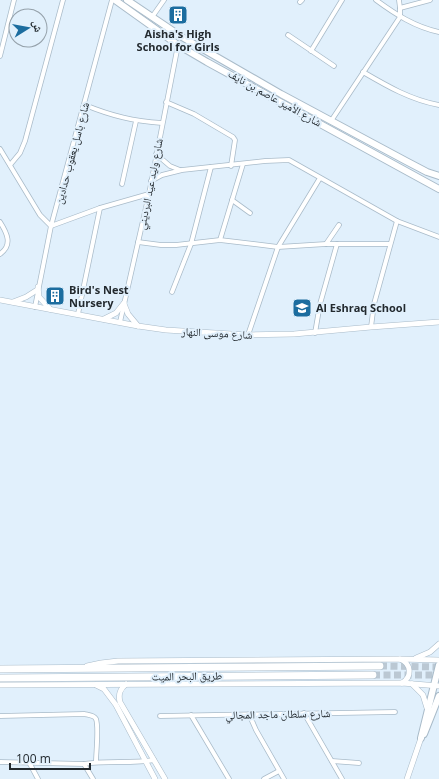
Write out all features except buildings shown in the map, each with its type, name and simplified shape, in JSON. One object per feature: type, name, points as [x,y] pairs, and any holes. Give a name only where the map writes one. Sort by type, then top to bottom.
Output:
[{"type":"main road","name":"شارع الأمير عاصم بن نايف","points":[[114,0],[178,45],[207,62],[439,189]]},
{"type":"main road","name":"شارع الأمير عاصم بن نايف","points":[[127,0],[182,37],[331,121],[427,172],[439,176]]},
{"type":"main road","points":[[421,738],[427,711],[437,686],[439,665]]},
{"type":"main road","points":[[0,669],[380,666]]},
{"type":"main road","name":"طريق البحر الميت","points":[[0,678],[373,675]]},
{"type":"main road","points":[[421,738],[428,727],[439,698]]},
{"type":"street","points":[[0,56],[14,0]]},
{"type":"street","points":[[10,165],[20,152],[25,141],[63,0]]},
{"type":"street","name":"شارع باسل يعقوب حدادين","points":[[34,306],[51,226],[114,0]]},
{"type":"street","points":[[152,17],[164,0]]},
{"type":"street","points":[[311,51],[342,0]]},
{"type":"street","points":[[376,0],[400,17],[426,30],[439,32]]},
{"type":"street","points":[[331,121],[362,72],[400,17],[398,0]]},
{"type":"street","points":[[400,8],[430,0]]},
{"type":"street","points":[[288,35],[334,66]]},
{"type":"street","name":"شارع وليد عيد البرديني","points":[[120,322],[149,194],[178,45]]},
{"type":"street","points":[[362,72],[390,88],[417,100],[439,105]]},
{"type":"street","points":[[166,102],[194,114],[233,137],[235,140],[231,166]]},
{"type":"street","points":[[85,105],[106,114],[136,121],[162,123]]},
{"type":"street","points":[[122,184],[136,121]]},
{"type":"street","points":[[0,149],[40,216],[51,226],[100,208],[149,194]]},
{"type":"street","points":[[156,154],[170,166],[182,170]]},
{"type":"street","points":[[151,181],[162,175],[182,170],[231,166],[265,161],[289,160],[397,221],[439,237]]},
{"type":"street","points":[[220,240],[243,164]]},
{"type":"street","points":[[172,292],[191,244],[211,167]]},
{"type":"street","points":[[248,335],[278,247],[320,178]]},
{"type":"street","points":[[232,200],[250,213]]},
{"type":"street","points":[[78,314],[100,208]]},
{"type":"street","points":[[372,327],[374,304],[397,221]]},
{"type":"street","points":[[0,222],[7,234],[8,242],[6,249],[0,254]]},
{"type":"street","points":[[326,244],[339,225]]},
{"type":"street","points":[[138,242],[161,246],[220,240],[278,247],[326,244],[390,244]]},
{"type":"street","points":[[315,333],[320,304],[337,244]]},
{"type":"street","points":[[13,302],[26,297],[38,289],[39,297],[51,309]]},
{"type":"street","name":"شارع موسى النهار","points":[[0,300],[166,330],[248,335],[315,333],[438,322]]},
{"type":"street","points":[[104,319],[116,313],[124,304],[128,314],[138,326]]},
{"type":"street","points":[[409,659],[423,655],[439,644]]},
{"type":"street","points":[[399,659],[405,661],[409,668],[408,677],[402,683]]},
{"type":"street","points":[[78,669],[101,663],[118,661],[439,660]]},
{"type":"street","points":[[411,683],[423,695],[427,706],[427,711]]},
{"type":"street","name":"طريق البحر الميت","points":[[0,685],[411,683],[437,686]]},
{"type":"street","points":[[95,684],[108,693],[155,779]]},
{"type":"street","points":[[126,684],[120,691],[120,702],[165,779]]},
{"type":"street","name":"شارع سلطان ماجد المجالي","points":[[160,716],[396,712]]},
{"type":"street","points":[[304,713],[342,779]]},
{"type":"street","points":[[0,716],[84,714],[92,716],[96,719],[96,762]]},
{"type":"street","points":[[249,714],[256,730],[284,779]]},
{"type":"street","points":[[191,715],[229,779]]},
{"type":"street","points":[[407,779],[421,738]]},
{"type":"street","points":[[0,762],[30,764],[84,764],[96,762],[145,762],[154,760]]},
{"type":"street","points":[[332,761],[359,762]]},
{"type":"street","points":[[30,764],[38,779]]},
{"type":"street","points":[[84,764],[93,779]]},
{"type":"street","points":[[264,779],[279,771]]},
{"type":"tunnel","points":[[380,666],[439,667]]},
{"type":"tunnel","points":[[373,675],[439,675]]},
{"type":"place","name":"Aisha's High School for Girls","points":[[178,15]]},
{"type":"place","name":"Bird's Nest Nursery","points":[[55,296]]},
{"type":"place","name":"Al Eshraq School","points":[[302,308]]}]
